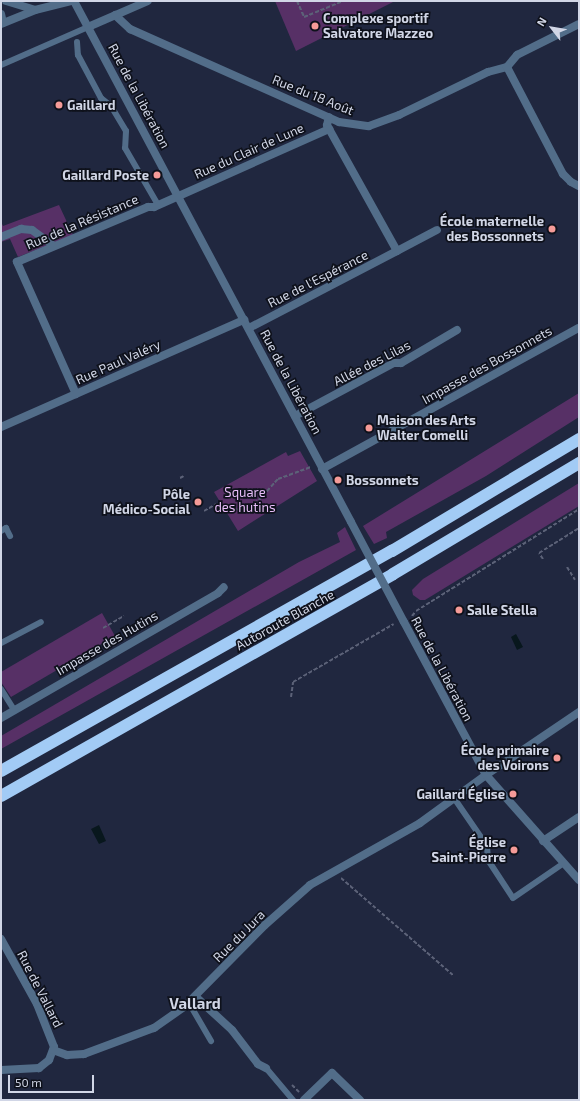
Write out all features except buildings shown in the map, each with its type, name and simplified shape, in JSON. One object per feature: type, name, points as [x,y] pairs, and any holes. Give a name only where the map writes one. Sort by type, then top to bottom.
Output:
[{"type":"highway","name":"Autoroute Blanche","points":[[1,772],[392,551],[579,439]]},
{"type":"highway","name":"Autoroute Blanche","points":[[1,796],[387,578],[579,463]]},
{"type":"street","points":[[6,1],[35,10]]},
{"type":"street","points":[[1,14],[2,24],[35,10],[70,1]]},
{"type":"street","name":"Rue de la Libération","points":[[74,1],[486,775],[579,880]]},
{"type":"street","points":[[88,27],[148,1]]},
{"type":"street","name":"Rue du 18 Août","points":[[115,15],[130,29],[329,117],[346,124],[375,125],[488,72],[507,67],[518,56],[579,24]]},
{"type":"street","points":[[507,67],[563,174],[571,182],[579,186]]},
{"type":"street","points":[[329,117],[327,123],[329,129],[398,251]]},
{"type":"street","name":"Rue du Clair de Lune","points":[[179,196],[329,129]]},
{"type":"street","name":"Rue de la Résistance","points":[[76,394],[17,262],[179,196]]},
{"type":"street","points":[[1,237],[21,229],[32,230],[54,246]]},
{"type":"street","name":"Rue de l'Espérance","points":[[249,328],[437,230]]},
{"type":"street","name":"Rue Paul Valéry","points":[[1,427],[244,320]]},
{"type":"street","name":"Impasse des Bossonnets","points":[[320,465],[579,328]]},
{"type":"street","name":"Allée des Lilas","points":[[296,416],[394,364],[401,363],[457,330]]},
{"type":"street","name":"Impasse des Hutins","points":[[1,718],[211,597],[224,587]]},
{"type":"street","name":"Rue du Jura","points":[[53,1050],[76,1055],[130,1038],[154,1028],[189,1003],[298,895],[341,867],[420,823],[486,775],[579,712]]},
{"type":"street","points":[[543,841],[579,817]]},
{"type":"street","name":"Rue de Vallard","points":[[1,939],[37,1004],[53,1050]]},
{"type":"street","points":[[196,996],[232,1030],[258,1064],[266,1068]]},
{"type":"street","points":[[1,1070],[39,1068],[48,1062],[53,1050]]},
{"type":"street","points":[[304,1100],[332,1073],[360,1100]]},
{"type":"lane","points":[[1,65],[88,27]]},
{"type":"lane","points":[[77,42],[78,55],[101,98],[112,106],[126,131],[125,148],[158,205]]},
{"type":"lane","points":[[1,531],[6,528],[10,536]]},
{"type":"lane","points":[[1,643],[41,622]]},
{"type":"lane","points":[[1,689],[14,710]]},
{"type":"lane","points":[[454,798],[487,846],[488,860],[513,898],[564,864]]},
{"type":"lane","points":[[189,1003],[211,1042]]},
{"type":"lane","points":[[266,1068],[293,1100]]},
{"type":"path","points":[[297,1],[304,17],[343,1]]},
{"type":"path","points":[[220,511],[228,508],[240,510],[254,505],[278,479],[320,465]]},
{"type":"path","points":[[180,478],[184,476]]},
{"type":"path","points":[[204,511],[216,504]]},
{"type":"path","points":[[291,697],[293,682],[394,624],[396,628],[411,619],[416,611],[579,509]]},
{"type":"path","points":[[543,559],[539,553],[579,528]]},
{"type":"path","points":[[567,567],[575,580]]},
{"type":"path","points":[[103,628],[124,616]]},
{"type":"path","points":[[341,867],[344,872],[339,876],[453,975]]},
{"type":"green space","name":"Complexe sportif Salvatore Mazzeo","points":[[275,1],[395,1],[296,51]]},
{"type":"green space","points":[[59,205],[73,235],[18,257],[10,239],[1,242],[1,222],[3,226]]},
{"type":"green space","points":[[579,393],[579,417],[486,476],[386,532],[387,538],[374,544],[363,526]]},
{"type":"green space","name":"Square des hutins","points":[[300,451],[317,481],[238,531],[214,492],[286,452],[288,456]]},
{"type":"green space","points":[[579,483],[579,506],[425,600],[420,600],[413,595],[412,590],[423,579]]},
{"type":"green space","points":[[345,527],[356,550],[1,749],[1,736],[299,562],[340,542],[337,533]]},
{"type":"green space","points":[[102,613],[115,636],[11,697],[1,682],[1,672]]},
{"type":"shaded area","points":[[516,634],[523,647],[517,650],[511,637]]},
{"type":"shaded area","points":[[99,825],[106,841],[99,844],[91,829]]},
{"type":"place","name":"Complexe sportif Salvatore Mazzeo","points":[[315,26]]},
{"type":"place","name":"Gaillard","points":[[59,105]]},
{"type":"place","name":"Gaillard Poste","points":[[157,175]]},
{"type":"place","name":"École maternelle des Bossonnets","points":[[552,229]]},
{"type":"place","name":"Maison des Arts Walter Comelli","points":[[369,428]]},
{"type":"place","name":"Bossonnets","points":[[338,480]]},
{"type":"place","name":"Pôle Médico-Social","points":[[198,502]]},
{"type":"place","name":"Salle Stella","points":[[459,610]]},
{"type":"place","name":"École primaire des Voirons","points":[[557,758]]},
{"type":"place","name":"Gaillard Église","points":[[513,794]]},
{"type":"place","name":"Église Saint-Pierre","points":[[514,850]]},
{"type":"district","name":"Vallard","points":[[195,1004]]}]
